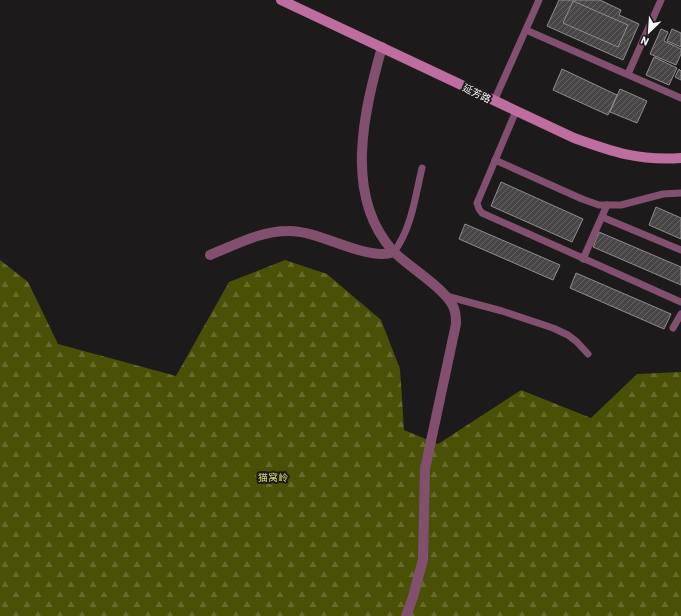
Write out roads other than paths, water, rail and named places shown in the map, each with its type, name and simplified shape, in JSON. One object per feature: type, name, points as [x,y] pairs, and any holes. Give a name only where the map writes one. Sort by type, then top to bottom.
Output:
[{"type":"main road","name":"延芳路","points":[[281,0],[574,138],[608,151],[638,158],[681,158]]},
{"type":"street","points":[[382,47],[367,103],[363,130],[362,164],[367,200],[374,223],[394,252],[446,296],[455,311],[456,324],[425,469],[423,559],[413,597],[406,616]]},
{"type":"street","points":[[210,255],[247,239],[287,231],[317,235],[365,252],[387,254],[394,252]]},
{"type":"lane","points":[[494,101],[539,0]]},
{"type":"lane","points":[[628,74],[661,0]]},
{"type":"lane","points":[[526,30],[681,98]]},
{"type":"lane","points":[[516,111],[477,203],[478,209],[482,213],[681,302]]},
{"type":"lane","points":[[495,160],[582,199],[599,205],[621,205],[663,194],[681,193]]},
{"type":"lane","points":[[394,252],[408,228],[422,168]]},
{"type":"lane","points":[[583,259],[607,205]]},
{"type":"lane","points":[[602,217],[681,250]]},
{"type":"lane","points":[[446,296],[502,311],[553,328],[568,335],[588,354]]},
{"type":"lane","points":[[673,328],[681,314]]},
{"type":"park label","name":"猫窝岭","points":[[273,477]]}]
